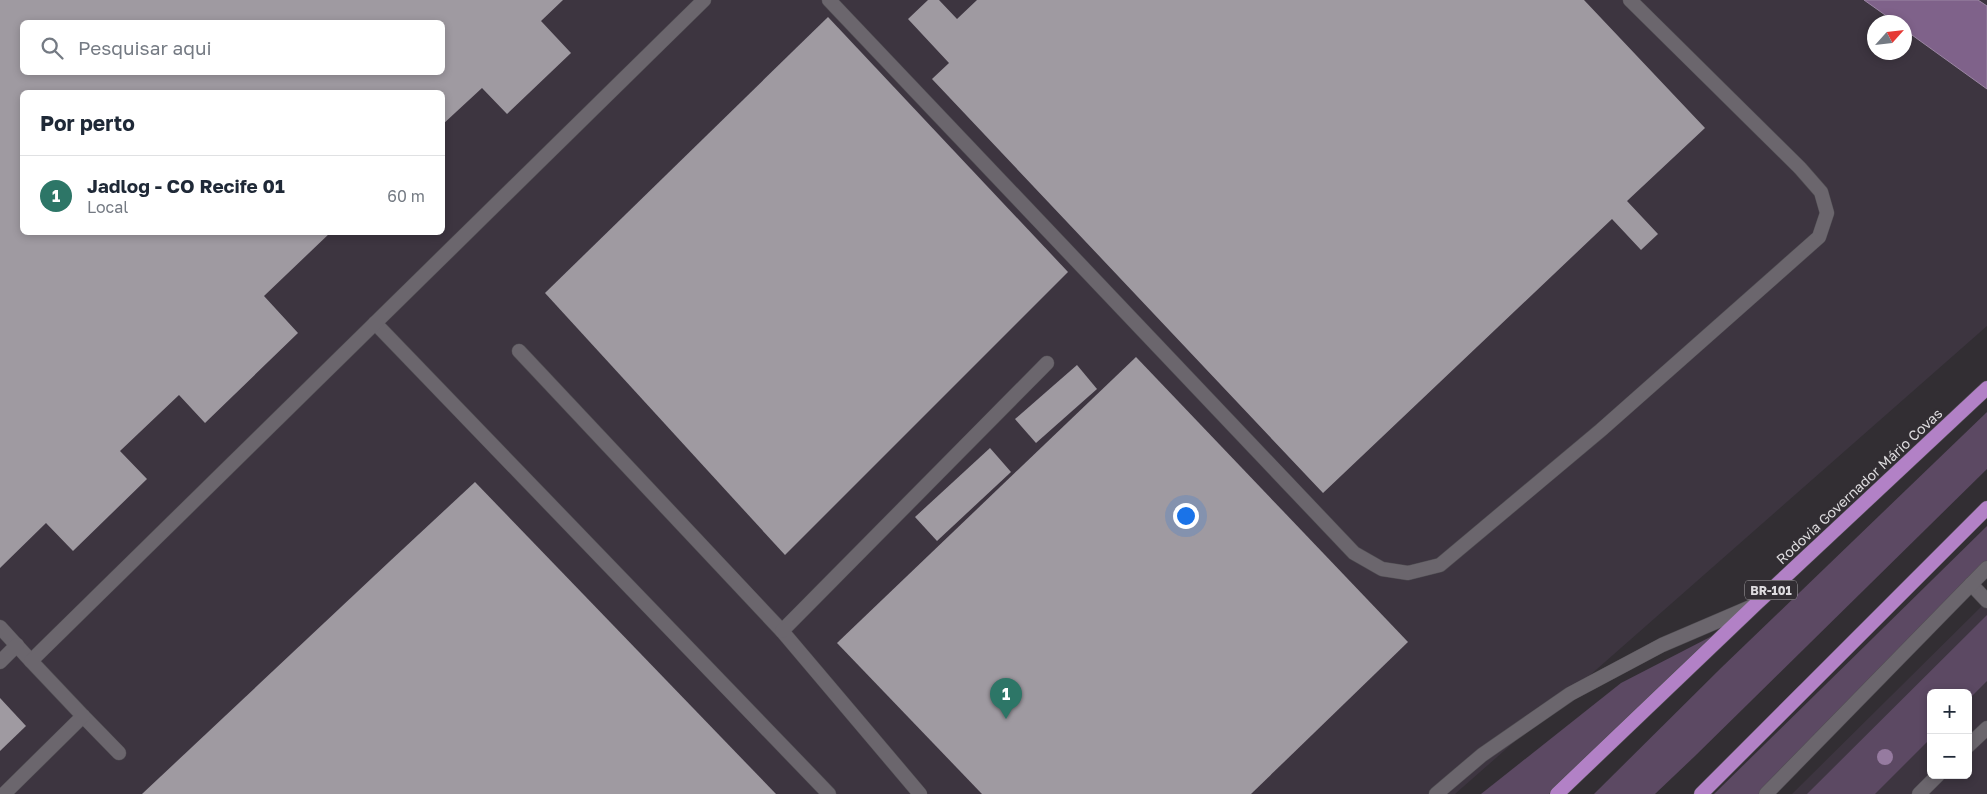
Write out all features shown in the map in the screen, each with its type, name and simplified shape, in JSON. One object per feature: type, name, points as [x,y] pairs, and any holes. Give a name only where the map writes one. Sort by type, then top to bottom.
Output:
[{"type":"highway","name":"Rodovia Governador Mário Covas","points":[[1557,794],[1756,604],[1987,388]]},
{"type":"highway","points":[[1701,794],[1987,508]]},
{"type":"street","points":[[31,661],[704,0]]},
{"type":"street","points":[[829,0],[1354,553],[1382,569],[1408,573],[1440,565],[1601,430],[1819,237],[1827,213],[1821,192],[1800,168],[1630,0]]},
{"type":"street","points":[[374,323],[828,794]]},
{"type":"street","points":[[518,351],[782,631],[920,794]]},
{"type":"street","points":[[782,631],[1047,363]]},
{"type":"street","points":[[1766,794],[1987,568]]},
{"type":"street","points":[[1971,584],[1987,602]]},
{"type":"street","points":[[1436,794],[1482,755],[1570,694],[1662,645],[1756,604]]},
{"type":"street","points":[[0,627],[119,752]]},
{"type":"street","points":[[0,662],[17,645]]},
{"type":"street","points":[[4,794],[84,716]]},
{"type":"street","points":[[1972,742],[1987,728]]},
{"type":"street","points":[[1918,794],[1934,779]]},
{"type":"shaded area","points":[[0,0],[1987,0],[1987,326],[1455,794],[0,794]]},
{"type":"shaded area","points":[[1864,0],[1978,0],[1987,6],[1987,89],[1912,35],[1912,15],[1885,15]]},
{"type":"shaded area","points":[[1987,412],[1987,469],[1695,756],[1655,794],[1594,794],[1721,668]]},
{"type":"shaded area","points":[[1987,526],[1987,573],[1769,794],[1714,794]]},
{"type":"shaded area","points":[[1987,601],[1987,794],[1792,794]]},
{"type":"shaded area","points":[[1987,615],[1987,681],[1972,696],[1972,689],[1927,689],[1927,742],[1875,794],[1807,794]]},
{"type":"shaded area","points":[[1716,634],[1549,794],[1481,794],[1621,683]]},
{"type":"building","points":[[0,0],[563,0],[541,21],[571,53],[507,114],[482,88],[445,122],[445,90],[20,90],[20,235],[328,235],[264,296],[298,333],[205,423],[179,395],[120,451],[147,479],[73,551],[46,523],[0,568]]},
{"type":"building","points":[[928,0],[939,0],[957,19],[977,0],[1584,0],[1705,128],[1627,201],[1658,234],[1641,250],[1612,219],[1323,493],[932,79],[949,63],[908,19]]},
{"type":"building","points":[[828,17],[1068,272],[785,555],[545,293]]},
{"type":"building","points":[[1136,357],[1408,642],[1251,794],[982,794],[837,643]]},
{"type":"building","points":[[1077,365],[1097,389],[1036,443],[1015,419]]},
{"type":"building","points":[[990,448],[1011,472],[937,541],[915,517]]},
{"type":"building","points":[[475,482],[776,794],[142,794],[389,562]]},
{"type":"building","points":[[0,698],[26,726],[0,751]]},
{"type":"place","name":"Jadlog - CO Recife 01","points":[[1006,719]]}]
